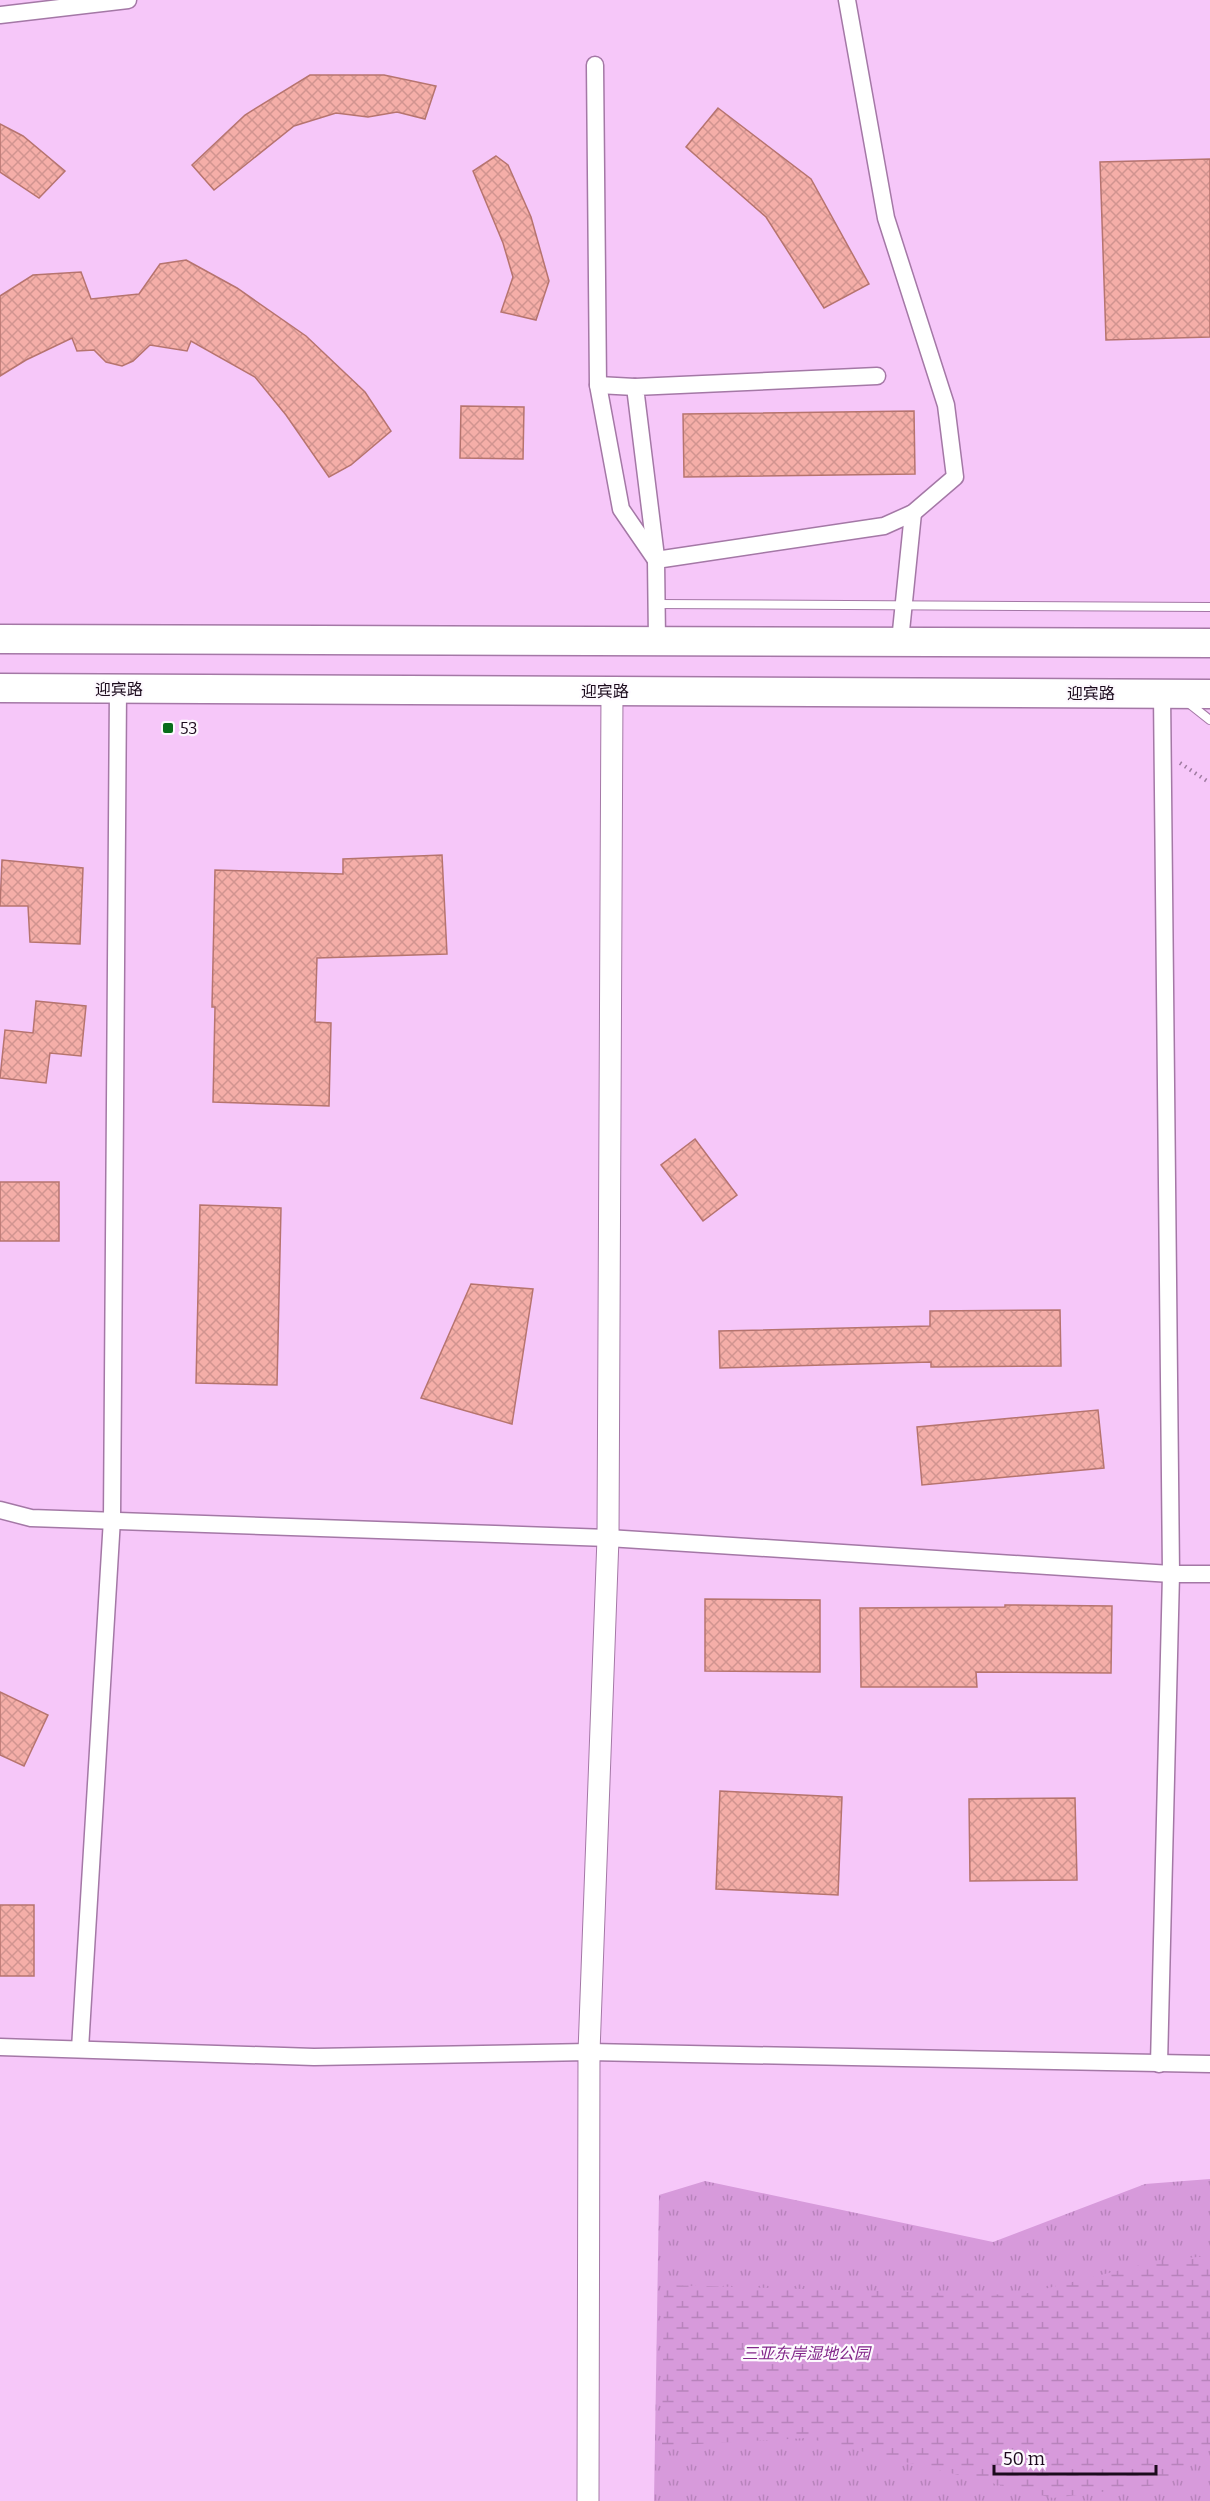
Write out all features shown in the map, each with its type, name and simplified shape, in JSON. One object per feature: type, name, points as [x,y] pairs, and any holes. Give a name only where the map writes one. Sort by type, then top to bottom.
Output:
[{"type":"highway","points":[[0,639],[1210,643]]},
{"type":"highway","name":"迎宾路","points":[[0,688],[1210,694]]},
{"type":"street","points":[[0,15],[128,0]]},
{"type":"street","points":[[656,560],[884,526],[913,513],[955,477],[946,405],[886,218],[847,0]]},
{"type":"street","points":[[595,65],[598,385],[621,509],[656,560]]},
{"type":"street","points":[[598,385],[634,387],[877,376]]},
{"type":"street","points":[[634,387],[656,560],[657,640]]},
{"type":"street","points":[[900,641],[913,513]]},
{"type":"street","points":[[80,2049],[112,1520],[118,689]]},
{"type":"street","points":[[588,2501],[589,2052],[608,1538],[612,691]]},
{"type":"street","points":[[1159,2064],[1171,1574],[1162,751],[1169,693]]},
{"type":"street","points":[[0,1510],[32,1518],[608,1538],[1171,1574],[1210,1574]]},
{"type":"street","points":[[0,2047],[314,2057],[589,2052],[1210,2064]]},
{"type":"lane","points":[[656,604],[1210,607]]},
{"type":"lane","points":[[1169,693],[1210,720]]},
{"type":"path","points":[[1162,751],[1210,783]]},
{"type":"green space","name":"三亚东岸湿地公园","points":[[1210,2179],[1210,2501],[654,2501],[659,2195],[705,2181],[993,2242],[1145,2184]]},
{"type":"green space","name":"三亚东岸湿地公园","points":[[1210,2256],[1210,2450],[1157,2485],[1053,2498],[807,2438],[662,2446],[664,2285],[1020,2295],[1161,2260]]},
{"type":"building","points":[[310,75],[384,75],[436,86],[425,119],[397,112],[368,117],[336,113],[294,126],[214,190],[192,165],[245,115]]},
{"type":"building","points":[[718,108],[811,179],[869,284],[824,308],[766,217],[686,147]]},
{"type":"building","points":[[0,124],[23,136],[65,171],[39,198],[0,172]]},
{"type":"building","points":[[496,156],[508,165],[531,217],[549,281],[536,320],[501,312],[513,277],[503,243],[473,171]]},
{"type":"building","points":[[1210,159],[1210,337],[1106,340],[1100,162]]},
{"type":"building","points":[[186,260],[237,288],[306,336],[365,392],[391,431],[351,465],[329,477],[286,415],[255,377],[191,341],[187,351],[150,345],[133,361],[122,366],[106,362],[94,350],[77,351],[72,338],[26,360],[0,376],[0,296],[33,275],[81,272],[91,299],[139,294],[160,264]]},
{"type":"building","points":[[461,406],[524,407],[523,459],[460,458]]},
{"type":"building","points":[[914,411],[915,474],[684,477],[683,414]]},
{"type":"building","points":[[442,855],[447,954],[317,958],[315,1022],[331,1023],[329,1106],[213,1102],[215,1007],[212,1007],[215,870],[343,874],[343,859]]},
{"type":"building","points":[[2,860],[83,868],[80,944],[30,942],[28,906],[0,906]]},
{"type":"building","points":[[36,1001],[86,1006],[81,1056],[50,1053],[46,1083],[0,1078],[5,1030],[33,1033]]},
{"type":"building","points":[[695,1139],[737,1195],[703,1221],[661,1165]]},
{"type":"building","points":[[0,1182],[59,1182],[59,1241],[0,1241]]},
{"type":"building","points":[[200,1205],[281,1208],[277,1385],[196,1383]]},
{"type":"building","points":[[471,1284],[533,1289],[512,1424],[421,1398]]},
{"type":"building","points":[[1060,1310],[1061,1366],[931,1367],[931,1362],[720,1368],[719,1331],[930,1326],[930,1311]]},
{"type":"building","points":[[1098,1410],[1104,1468],[922,1485],[917,1427]]},
{"type":"building","points":[[705,1599],[820,1600],[820,1672],[705,1671]]},
{"type":"building","points":[[1005,1605],[1112,1606],[1111,1673],[976,1672],[977,1687],[861,1687],[860,1608],[1005,1607]]},
{"type":"building","points":[[0,1692],[48,1715],[24,1766],[0,1755]]},
{"type":"building","points":[[720,1791],[842,1797],[838,1895],[716,1889]]},
{"type":"building","points":[[1075,1798],[1077,1880],[970,1881],[969,1799]]},
{"type":"building","points":[[0,1905],[34,1905],[34,1976],[0,1976]]},
{"type":"place","name":"53","points":[[168,728]]}]
